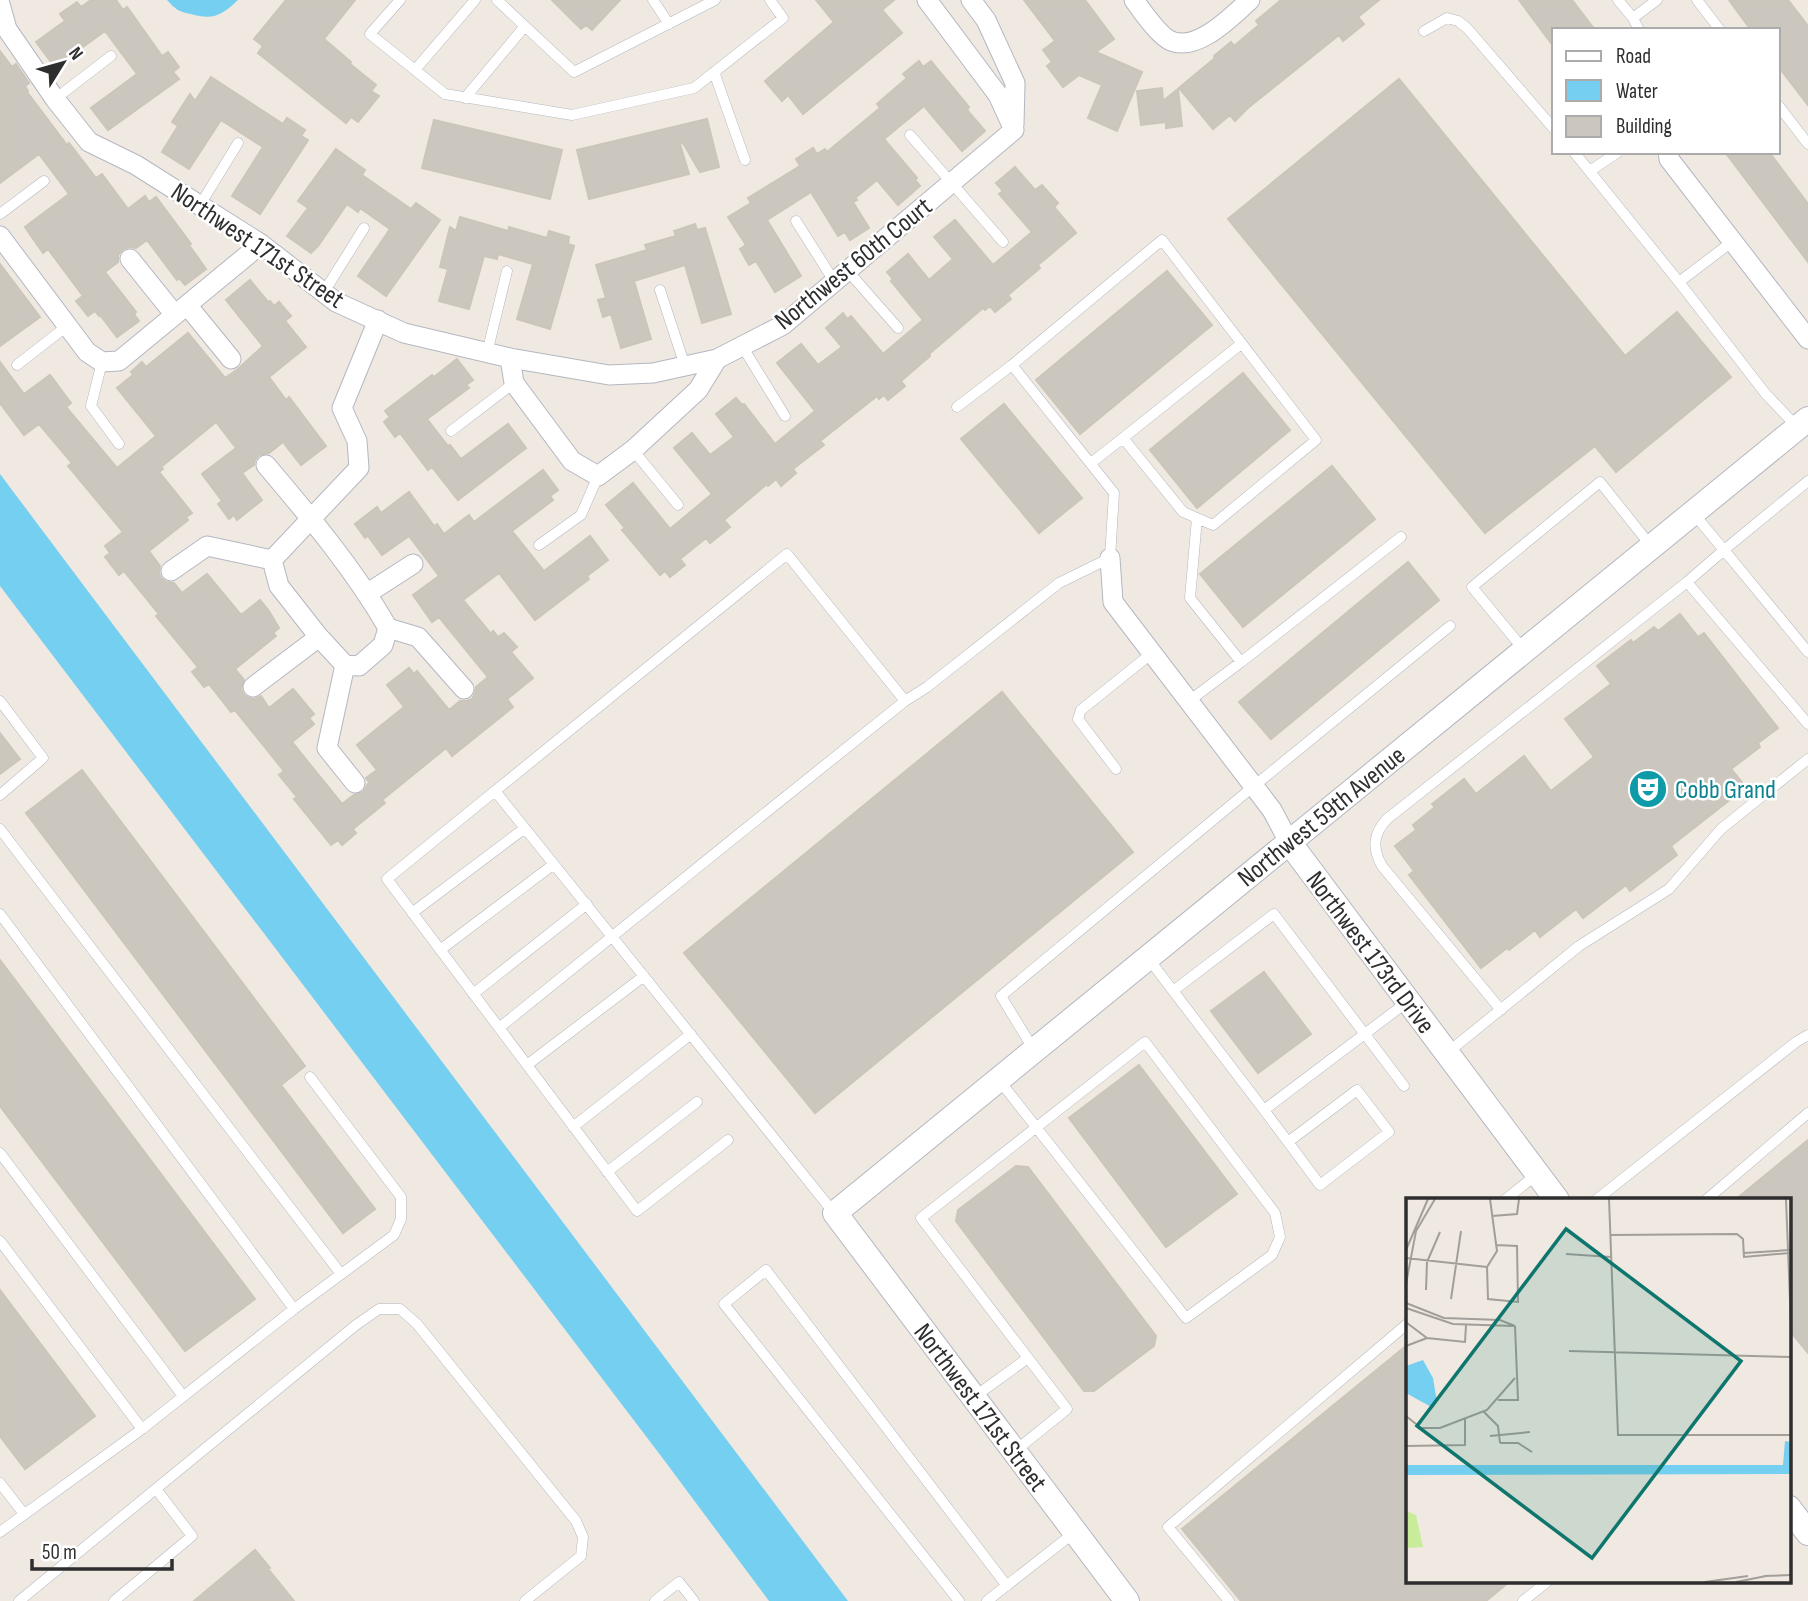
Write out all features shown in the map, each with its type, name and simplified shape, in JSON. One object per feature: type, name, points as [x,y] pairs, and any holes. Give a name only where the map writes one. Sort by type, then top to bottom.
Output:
[{"type":"street","points":[[927,0],[998,95],[1014,130]]},
{"type":"street","points":[[971,0],[986,20],[1015,83],[1014,130]]},
{"type":"street","points":[[1134,0],[1149,21],[1170,40],[1187,43],[1214,32],[1251,0]]},
{"type":"street","name":"Northwest 171st Street","points":[[0,4],[7,29],[55,99],[89,142],[136,165],[201,205],[261,244],[336,302],[404,333],[510,358],[609,375],[653,373],[717,359]]},
{"type":"street","name":"Northwest 60th Court","points":[[717,359],[783,325],[1014,130]]},
{"type":"street","points":[[1668,154],[1669,159],[1808,339]]},
{"type":"street","points":[[0,236],[87,352],[102,362],[119,361],[261,244]]},
{"type":"street","points":[[130,259],[230,359]]},
{"type":"street","points":[[272,560],[359,468],[357,442],[342,408],[378,320]]},
{"type":"street","points":[[510,358],[514,383],[572,461],[598,476],[633,450],[698,390],[717,359]]},
{"type":"street","name":"Northwest 59th Avenue","points":[[835,1213],[1803,423]]},
{"type":"street","points":[[266,465],[312,518],[368,593],[388,628],[418,637],[464,689]]},
{"type":"street","points":[[171,571],[207,546],[272,560]]},
{"type":"street","name":"Northwest 173rd Drive","points":[[1110,558],[1113,602],[1272,810],[1289,842],[1555,1198]]},
{"type":"street","points":[[272,560],[279,586],[345,665],[359,666],[383,645],[388,628]]},
{"type":"street","points":[[368,593],[413,564]]},
{"type":"street","points":[[253,687],[319,636]]},
{"type":"street","points":[[345,665],[327,748],[355,783]]},
{"type":"street","name":"Northwest 171st Street","points":[[835,1213],[1127,1601]]},
{"type":"lane","points":[[400,0],[370,34],[445,94],[572,115],[694,88],[783,18],[770,0]]},
{"type":"lane","points":[[415,70],[475,0]]},
{"type":"lane","points":[[497,0],[574,72],[715,0]]},
{"type":"lane","points":[[653,0],[669,24]]},
{"type":"lane","points":[[1618,0],[1638,28]]},
{"type":"lane","points":[[1633,18],[1657,0]]},
{"type":"lane","points":[[1697,0],[1718,28]]},
{"type":"lane","points":[[1424,31],[1447,18],[1458,21],[1506,71],[1552,127]]},
{"type":"lane","points":[[465,98],[525,26]]},
{"type":"lane","points":[[55,99],[111,56]]},
{"type":"lane","points":[[715,72],[745,160]]},
{"type":"lane","points":[[1780,108],[1808,144]]},
{"type":"lane","points":[[910,135],[1003,242]]},
{"type":"lane","points":[[201,205],[238,143]]},
{"type":"lane","points":[[1576,154],[1765,393],[1803,423]]},
{"type":"lane","points":[[1590,172],[1615,154]]},
{"type":"lane","points":[[0,214],[44,181]]},
{"type":"lane","points":[[796,221],[840,276],[898,328]]},
{"type":"lane","points":[[324,292],[364,228]]},
{"type":"lane","points":[[957,407],[1012,365],[1162,240],[1315,440],[1213,525],[1183,512],[1123,438]]},
{"type":"lane","points":[[1679,282],[1733,242]]},
{"type":"lane","points":[[487,353],[507,271]]},
{"type":"lane","points":[[660,289],[685,366]]},
{"type":"lane","points":[[18,366],[67,326]]},
{"type":"lane","points":[[1091,463],[1241,344]]},
{"type":"lane","points":[[742,346],[785,416]]},
{"type":"lane","points":[[102,362],[90,406],[119,444]]},
{"type":"lane","points":[[499,1028],[905,701],[927,687],[1059,583],[1110,558],[1114,493],[1012,365]]},
{"type":"lane","points":[[451,431],[514,383]]},
{"type":"lane","points":[[633,450],[678,505]]},
{"type":"lane","points":[[539,545],[581,515],[598,476]]},
{"type":"lane","points":[[1501,1010],[1382,866],[1375,847],[1380,827],[1687,582],[1808,481]]},
{"type":"lane","points":[[1524,650],[1472,587],[1578,499],[1600,482],[1651,547]]},
{"type":"lane","points":[[1693,512],[1808,652]]},
{"type":"lane","points":[[1197,518],[1190,598],[1241,662]]},
{"type":"lane","points":[[1189,701],[1401,537]]},
{"type":"lane","points":[[728,1140],[637,1211],[387,879],[787,554],[905,701]]},
{"type":"lane","points":[[1687,582],[1808,724]]},
{"type":"lane","points":[[1034,1050],[1001,996],[1450,626]]},
{"type":"lane","points":[[1116,769],[1078,719],[1081,710],[1152,653]]},
{"type":"lane","points":[[0,701],[43,758],[0,795]]},
{"type":"lane","points":[[1447,1053],[1580,946],[1669,889],[1721,829],[1808,759]]},
{"type":"lane","points":[[495,791],[835,1213]]},
{"type":"lane","points":[[412,913],[525,828]]},
{"type":"lane","points":[[0,829],[341,1274]]},
{"type":"lane","points":[[440,950],[554,864]]},
{"type":"lane","points":[[473,994],[587,905]]},
{"type":"lane","points":[[0,914],[294,1309]]},
{"type":"lane","points":[[1173,991],[1274,914],[1404,1086]]},
{"type":"lane","points":[[1148,957],[1320,1185],[1389,1132],[1357,1090],[1288,1142]]},
{"type":"lane","points":[[527,1065],[644,976]]},
{"type":"lane","points":[[1264,1110],[1408,1001]]},
{"type":"lane","points":[[573,1127],[691,1034]]},
{"type":"lane","points":[[1599,1198],[1808,1035]]},
{"type":"lane","points":[[998,1080],[1037,1127],[1186,1318],[1272,1255],[1280,1237],[1275,1213],[1145,1042],[1037,1127],[922,1217],[1067,1409],[1014,1451]]},
{"type":"lane","points":[[0,1532],[142,1429],[294,1309],[394,1235],[401,1219],[401,1197],[310,1077]]},
{"type":"lane","points":[[607,1172],[697,1102]]},
{"type":"lane","points":[[1708,1198],[1808,1113]]},
{"type":"lane","points":[[0,1153],[183,1396]]},
{"type":"lane","points":[[1507,1198],[1537,1174]]},
{"type":"lane","points":[[0,1241],[142,1429]]},
{"type":"lane","points":[[959,1601],[724,1304],[766,1270],[1007,1586]]},
{"type":"lane","points":[[19,1601],[379,1309],[400,1309],[417,1324],[576,1521],[583,1536],[581,1556],[525,1601]]},
{"type":"lane","points":[[1229,1601],[1168,1527],[1406,1325]]},
{"type":"lane","points":[[974,1398],[1028,1358]]},
{"type":"lane","points":[[0,1483],[24,1514]]},
{"type":"lane","points":[[114,1601],[192,1535],[156,1489]]},
{"type":"lane","points":[[987,1601],[1075,1532]]},
{"type":"lane","points":[[655,1601],[679,1582],[694,1601]]},
{"type":"lane","points":[[1523,1601],[1544,1584]]},
{"type":"water","points":[[167,0],[238,0],[227,10],[205,17],[180,11]]},
{"type":"water","points":[[0,474],[848,1601],[769,1601],[0,586]]},
{"type":"building","points":[[91,0],[116,0],[123,10],[127,7],[162,56],[168,52],[179,67],[173,72],[179,79],[108,130],[91,108],[137,74],[105,31],[55,67],[36,42],[65,21],[60,14],[77,2],[81,7]]},
{"type":"building","points":[[286,0],[355,0],[324,39],[376,85],[371,91],[379,96],[358,122],[351,117],[346,123],[258,53],[263,46],[254,39]]},
{"type":"building","points":[[552,0],[620,0],[592,30],[586,25],[581,29]]},
{"type":"building","points":[[816,0],[894,0],[882,10],[902,33],[803,114],[788,95],[782,101],[765,81],[834,22]]},
{"type":"building","points":[[1024,0],[1085,0],[1114,39],[1096,52],[1142,72],[1117,131],[1088,118],[1102,85],[1079,75],[1063,87],[1047,66],[1052,62],[1043,50],[1055,41]]},
{"type":"building","points":[[1281,0],[1379,0],[1358,17],[1364,24],[1343,41],[1339,35],[1235,121],[1230,115],[1213,129],[1179,88],[1231,42],[1234,46],[1259,25],[1256,21]]},
{"type":"building","points":[[1519,0],[1572,0],[1593,28],[1552,28],[1552,44]]},
{"type":"building","points":[[1729,0],[1788,0],[1808,26],[1808,105],[1780,69],[1780,28],[1750,28]]},
{"type":"building","points":[[0,51],[12,67],[16,64],[29,83],[25,86],[27,92],[96,178],[102,174],[128,209],[145,196],[149,202],[156,197],[206,269],[185,285],[179,278],[177,280],[147,240],[136,248],[123,249],[118,255],[118,262],[105,272],[136,312],[134,314],[139,321],[117,337],[95,311],[88,316],[76,301],[83,296],[48,249],[43,253],[25,227],[69,194],[39,154],[0,183]]},
{"type":"building","points":[[919,61],[923,67],[931,61],[985,131],[962,151],[924,106],[884,139],[917,178],[915,180],[920,186],[898,205],[877,180],[853,202],[869,228],[850,240],[845,232],[838,236],[811,192],[767,220],[801,276],[775,292],[756,261],[749,265],[740,249],[746,245],[728,217],[751,203],[748,198],[800,166],[796,159],[813,148],[817,154],[825,149],[827,152],[880,108],[877,104],[907,78],[903,74]]},
{"type":"building","points":[[211,77],[283,124],[287,118],[305,130],[301,136],[308,140],[260,214],[232,196],[263,147],[221,120],[189,169],[162,152],[178,126],[172,122],[190,94],[195,101]]},
{"type":"building","points":[[1399,79],[1625,356],[1677,312],[1731,377],[1616,472],[1595,446],[1485,533],[1228,219]]},
{"type":"building","points":[[1162,88],[1163,101],[1178,89],[1182,126],[1166,128],[1166,122],[1141,125],[1137,91]]},
{"type":"building","points":[[707,119],[719,167],[700,172],[683,143],[680,144],[689,174],[589,199],[577,150]]},
{"type":"building","points":[[434,120],[562,150],[550,199],[422,168]]},
{"type":"building","points":[[336,149],[365,170],[362,175],[411,209],[416,203],[440,220],[386,296],[358,276],[390,229],[360,208],[358,212],[347,204],[311,253],[287,236],[308,208],[298,201]]},
{"type":"building","points":[[1727,154],[1770,154],[1808,204],[1808,262]]},
{"type":"building","points":[[1015,167],[1035,190],[1042,185],[1058,203],[1054,207],[1076,233],[1008,295],[1011,299],[995,312],[990,306],[985,310],[983,308],[901,381],[905,386],[888,400],[884,395],[879,399],[877,396],[820,441],[824,445],[793,469],[796,473],[781,486],[776,479],[768,486],[767,484],[724,520],[730,527],[710,543],[706,538],[680,559],[685,565],[670,577],[665,571],[660,575],[622,530],[625,528],[606,505],[633,483],[670,529],[712,494],[674,448],[692,433],[710,455],[734,437],[716,414],[736,398],[744,404],[775,444],[815,411],[777,363],[801,344],[818,365],[842,347],[826,328],[843,313],[847,319],[851,316],[883,354],[923,320],[891,281],[893,279],[887,272],[908,254],[929,280],[953,259],[934,237],[955,220],[993,265],[1032,232],[999,194],[1003,191],[996,183]]},
{"type":"building","points":[[460,217],[508,231],[509,227],[547,238],[549,231],[569,237],[568,244],[574,246],[550,329],[517,319],[533,264],[498,254],[497,259],[484,256],[469,309],[439,301],[448,269],[440,267],[450,227],[456,231]]},
{"type":"building","points":[[695,224],[697,230],[705,228],[731,314],[702,323],[685,265],[634,281],[651,339],[621,348],[611,314],[603,317],[598,300],[606,298],[596,265],[647,250],[645,245],[676,236],[674,231]]},
{"type":"building","points":[[0,264],[40,317],[0,346]]},
{"type":"building","points":[[1167,271],[1212,325],[1080,434],[1036,380]]},
{"type":"building","points":[[250,280],[268,302],[274,306],[279,302],[291,316],[285,321],[306,347],[269,377],[286,400],[289,397],[326,446],[301,465],[283,442],[269,453],[259,455],[254,465],[242,473],[262,500],[237,520],[234,515],[229,519],[218,504],[222,501],[202,474],[236,448],[216,422],[161,467],[163,469],[159,472],[192,513],[186,517],[188,520],[149,551],[160,566],[161,578],[174,583],[182,593],[207,574],[241,615],[260,600],[269,611],[279,628],[273,633],[276,636],[235,669],[244,680],[241,689],[249,698],[261,696],[269,708],[293,689],[314,714],[309,718],[314,724],[292,742],[342,804],[363,792],[369,782],[366,778],[377,770],[357,745],[404,707],[387,685],[409,668],[414,674],[417,671],[449,710],[460,701],[472,699],[476,687],[488,677],[439,617],[432,622],[413,595],[439,576],[409,536],[382,555],[355,524],[377,507],[381,513],[409,492],[434,526],[437,524],[444,534],[469,515],[474,522],[543,470],[558,490],[550,496],[553,500],[512,531],[544,571],[590,536],[608,560],[587,576],[589,579],[535,620],[499,573],[463,600],[491,634],[493,631],[498,637],[504,633],[517,647],[511,652],[533,678],[507,699],[513,707],[452,756],[446,748],[382,800],[385,803],[353,829],[356,833],[342,845],[338,840],[331,845],[294,799],[297,797],[279,775],[284,771],[235,710],[231,712],[209,684],[204,687],[192,672],[198,667],[156,616],[159,614],[124,571],[119,575],[105,557],[110,553],[105,546],[123,532],[68,466],[72,463],[39,424],[24,435],[0,403],[0,362],[24,394],[50,375],[71,403],[66,407],[117,468],[156,436],[117,388],[133,375],[131,372],[142,362],[146,367],[188,333],[225,378],[263,346],[226,300]]},
{"type":"building","points":[[457,359],[473,380],[466,385],[469,388],[427,419],[461,459],[508,424],[526,448],[458,500],[432,467],[428,470],[400,433],[395,437],[384,422],[390,417],[385,411]]},
{"type":"building","points":[[1243,373],[1290,430],[1197,508],[1150,450]]},
{"type":"building","points":[[1004,404],[1082,498],[1039,533],[961,439]]},
{"type":"building","points":[[1332,466],[1375,519],[1243,627],[1200,574]]},
{"type":"building","points":[[1408,562],[1439,600],[1271,739],[1239,702]]},
{"type":"building","name":"Cobb Grand","points":[[1680,614],[1698,637],[1704,633],[1778,728],[1758,743],[1760,747],[1731,769],[1746,787],[1671,846],[1677,855],[1630,891],[1626,885],[1583,918],[1576,909],[1540,937],[1535,930],[1481,968],[1409,875],[1414,871],[1395,846],[1416,830],[1413,825],[1435,807],[1432,804],[1464,779],[1476,794],[1524,756],[1551,791],[1594,757],[1565,719],[1611,684],[1597,666],[1631,640],[1633,643],[1654,627],[1658,631]]},
{"type":"building","points":[[1002,692],[1133,852],[815,1113],[684,953]]},
{"type":"building","points":[[0,733],[20,759],[0,774]]},
{"type":"building","points":[[82,770],[305,1066],[281,1085],[375,1209],[343,1233],[26,813]]},
{"type":"building","points":[[0,960],[255,1299],[185,1351],[0,1106]]},
{"type":"building","points":[[1264,972],[1311,1034],[1258,1073],[1211,1011]]},
{"type":"building","points":[[1139,1065],[1237,1194],[1166,1247],[1069,1118]]},
{"type":"building","points":[[1808,1140],[1808,1353],[1790,1331],[1790,1198],[1737,1198]]},
{"type":"building","points":[[1016,1166],[1028,1167],[1156,1336],[1154,1346],[1094,1391],[1084,1391],[956,1221],[958,1210]]},
{"type":"building","points":[[0,1290],[95,1416],[25,1469],[0,1436]]},
{"type":"building","points":[[1406,1346],[1406,1584],[1507,1584],[1486,1601],[1241,1601],[1182,1529]]},
{"type":"building","points":[[255,1550],[294,1601],[194,1601]]},
{"type":"place","name":"Cobb Grand","points":[[1648,789]]}]
